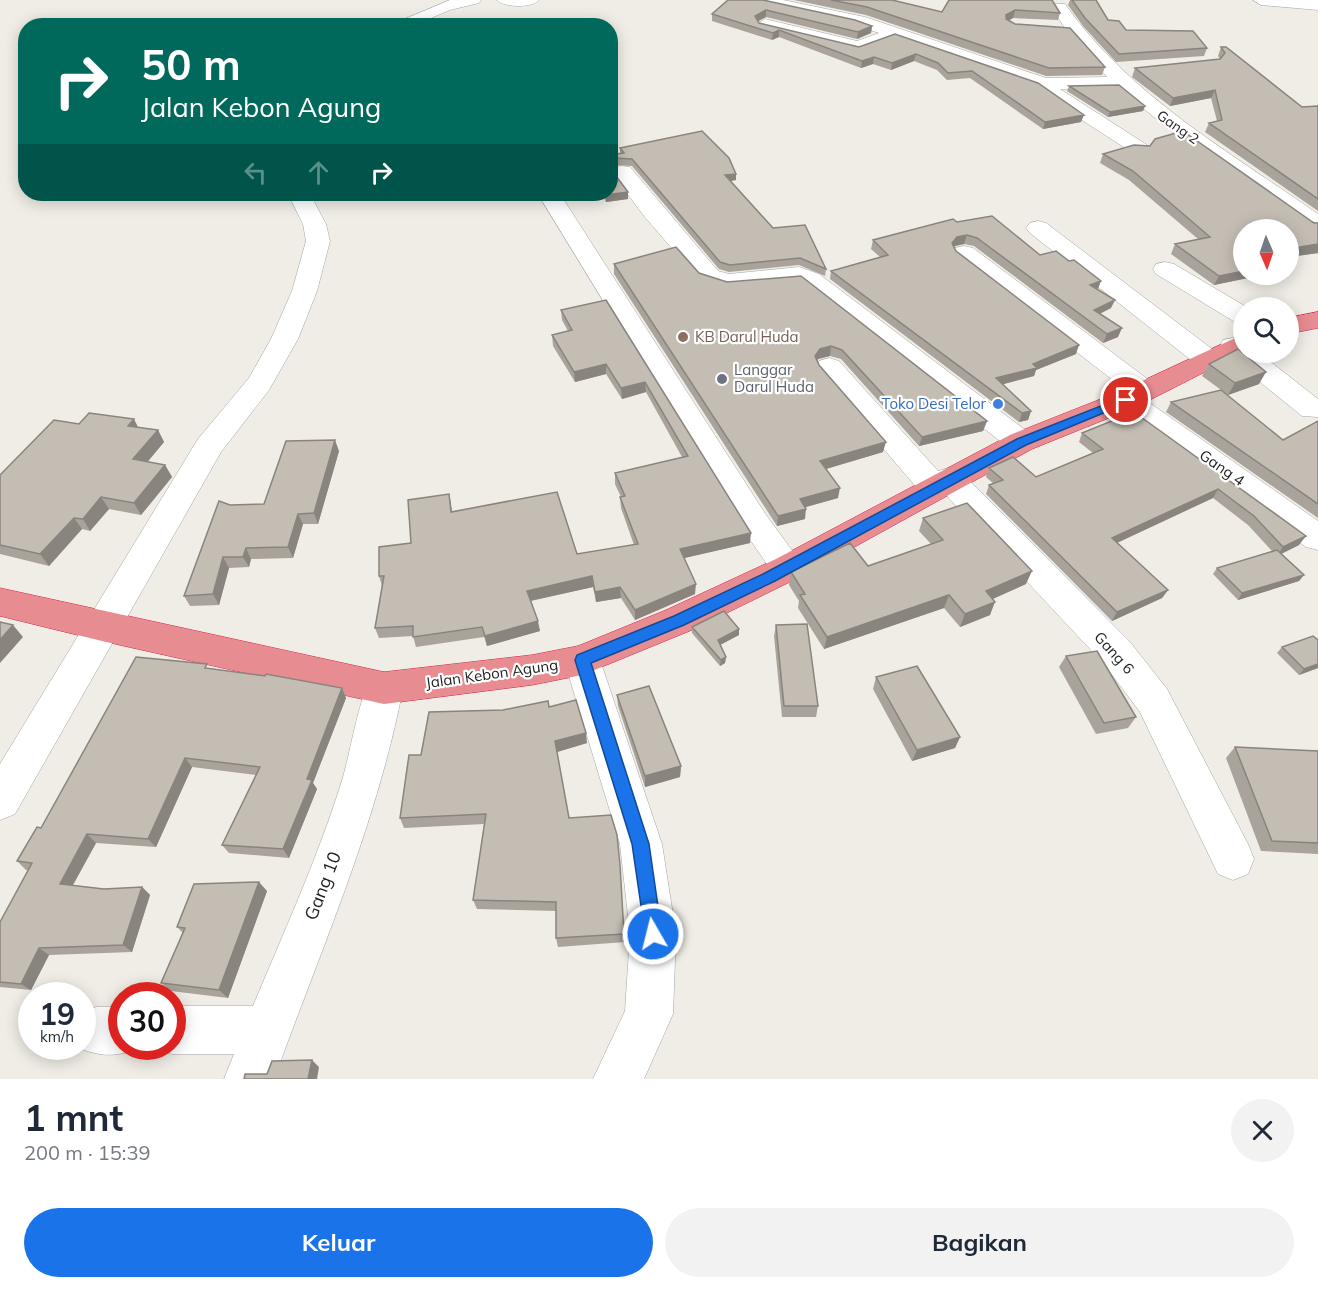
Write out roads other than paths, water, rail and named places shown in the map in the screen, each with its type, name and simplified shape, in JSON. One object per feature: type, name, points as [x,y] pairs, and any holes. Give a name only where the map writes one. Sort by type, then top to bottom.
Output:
[{"type":"highway","points":[[1299,324],[1318,320]]},
{"type":"highway","name":"Jalan Kebon Agung","points":[[1,603],[384,688],[464,680],[582,660],[679,621],[788,568],[941,483],[1022,442],[1135,395],[1232,340]]},
{"type":"street","points":[[416,18],[445,6],[473,0]]},
{"type":"street","points":[[505,0],[531,0]]},
{"type":"street","points":[[760,0],[859,21],[1044,84],[1115,76],[1140,68]]},
{"type":"street","points":[[1261,0],[1318,5]]},
{"type":"street","name":"Gang 2","points":[[1059,7],[1073,29],[1115,76],[1158,113],[1318,225]]},
{"type":"street","points":[[765,24],[858,47],[895,32]]},
{"type":"street","points":[[1050,27],[1073,29]]},
{"type":"street","points":[[1044,84],[1053,93],[1140,150]]},
{"type":"street","points":[[622,172],[708,276],[728,282],[785,274],[799,274],[810,279],[903,353],[1022,442]]},
{"type":"street","points":[[0,801],[209,446],[248,403],[287,336],[305,296],[319,239],[314,218],[299,201]]},
{"type":"street","points":[[553,201],[730,485],[788,568]]},
{"type":"street","points":[[1038,228],[1232,340]]},
{"type":"street","name":"Gang 4","points":[[964,252],[1135,395],[1318,538]]},
{"type":"street","points":[[1165,269],[1232,340],[1312,410]]},
{"type":"street","name":"Gang 6","points":[[829,367],[941,483],[1117,653],[1154,700],[1233,859]]},
{"type":"street","points":[[582,660],[641,844],[653,934],[649,1014],[618,1079]]},
{"type":"street","name":"Gang 10","points":[[249,1079],[331,867],[372,750],[384,688]]},
{"type":"street","points":[[1174,739],[1214,763]]},
{"type":"street","points":[[186,1030],[267,1030]]},
{"type":"place","name":"KB Darul Huda","points":[[683,337]]},
{"type":"place","name":"Langgar Darul Huda","points":[[722,379]]},
{"type":"place","name":"Toko Desi Telor","points":[[998,404]]}]
